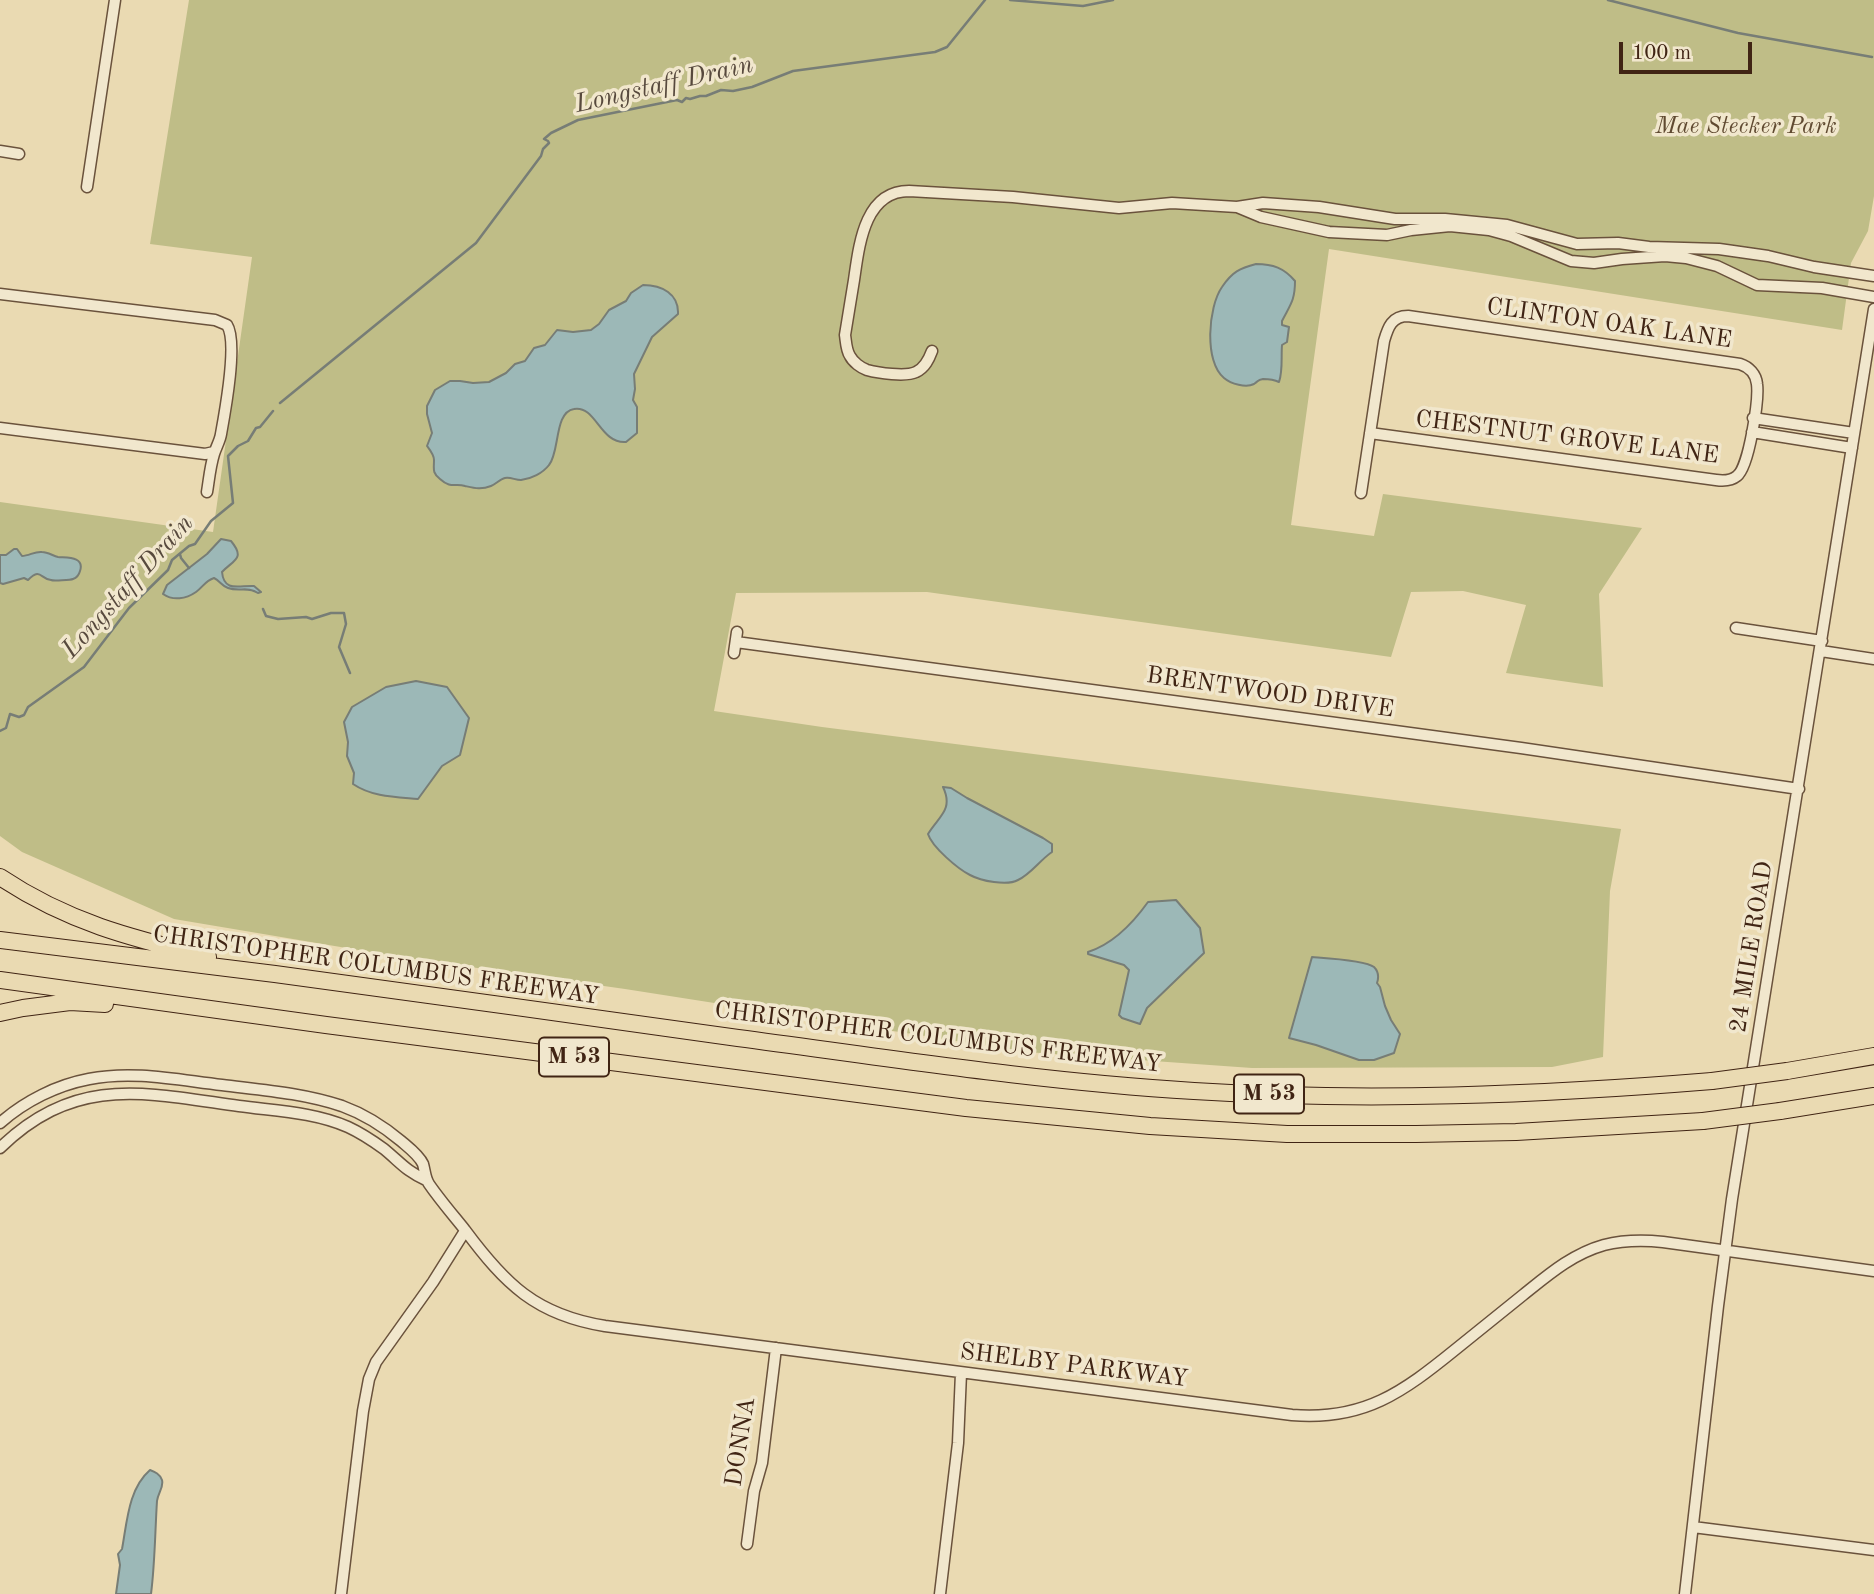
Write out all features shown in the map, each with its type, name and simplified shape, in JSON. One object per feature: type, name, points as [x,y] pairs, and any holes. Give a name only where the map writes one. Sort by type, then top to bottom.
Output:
[{"type":"highway","points":[[0,877],[47,905],[92,925],[137,940],[278,975]]},
{"type":"highway","name":"CHRISTOPHER COLUMBUS FREEWAY","points":[[0,940],[1019,1075],[1194,1091],[1421,1096],[1605,1089],[1712,1081],[1874,1056]]},
{"type":"highway","name":"M 53","points":[[0,980],[966,1108],[1150,1126],[1287,1134],[1516,1132],[1703,1121],[1874,1096]]},
{"type":"highway","points":[[0,1013],[70,1002],[234,1013]]},
{"type":"street","points":[[87,187],[115,0]]},
{"type":"street","points":[[0,151],[19,154]]},
{"type":"street","points":[[932,351],[921,370],[906,375],[867,370],[860,367],[849,355],[845,335],[861,234],[873,210],[892,194],[909,191],[1013,197],[1119,208],[1172,203],[1237,207],[1263,203],[1319,207],[1395,219],[1507,225],[1577,244],[1618,243],[1670,252],[1717,266],[1758,285],[1811,287],[1874,297]]},
{"type":"street","points":[[1285,223],[1286,205]]},
{"type":"street","points":[[1237,207],[1285,223],[1359,235],[1387,235],[1450,223],[1511,236],[1571,261],[1594,263],[1670,252],[1719,249],[1874,276]]},
{"type":"street","points":[[1811,287],[1814,267]]},
{"type":"street","points":[[0,293],[223,323],[229,327],[232,345],[221,436],[214,452],[207,492]]},
{"type":"street","name":"24 MILE ROAD","points":[[1685,1594],[1740,1149],[1874,309]]},
{"type":"street","name":"CLINTON OAK LANE","points":[[1370,433],[1384,341],[1393,320],[1400,316],[1744,365],[1753,373],[1757,385],[1754,418]]},
{"type":"street","points":[[1754,418],[1854,433]]},
{"type":"street","name":"CHESTNUT GROVE LANE","points":[[1370,433],[1722,481],[1734,479],[1742,471],[1754,418]]},
{"type":"street","points":[[0,428],[205,454],[214,452]]},
{"type":"street","points":[[1752,432],[1852,448]]},
{"type":"street","points":[[1361,493],[1370,433]]},
{"type":"street","points":[[1736,628],[1874,659]]},
{"type":"street","name":"BRENTWOOD DRIVE","points":[[736,642],[1521,748],[1799,789]]},
{"type":"street","name":"SHELBY PARKWAY","points":[[0,1123],[27,1103],[58,1088],[89,1079],[118,1075],[150,1076],[314,1098],[342,1106],[377,1123],[410,1149],[422,1161],[426,1180],[495,1270],[516,1289],[563,1316],[589,1323],[1278,1414],[1318,1416],[1342,1413],[1378,1402],[1410,1385],[1552,1271],[1587,1251],[1606,1245],[1637,1241],[1663,1242],[1874,1271]]},
{"type":"street","name":"SHELBY PARKWAY","points":[[0,1147],[22,1127],[52,1110],[83,1098],[117,1093],[150,1094],[291,1112],[325,1119],[362,1135],[381,1147],[410,1173],[426,1180]]},
{"type":"street","points":[[325,1119],[337,1115],[342,1106]]},
{"type":"street","points":[[341,1594],[369,1379],[376,1362],[433,1282],[465,1231]]},
{"type":"street","name":"DONNA","points":[[747,1544],[754,1491],[762,1463],[776,1348]]},
{"type":"street","points":[[940,1594],[958,1443],[961,1373]]},
{"type":"street","points":[[1693,1527],[1874,1550]]},
{"type":"green space","name":"Mae Stecker Park","points":[[189,0],[1874,0],[1874,196],[1868,231],[1851,263],[1842,330],[1329,249],[1291,525],[1374,536],[1383,494],[1642,528],[1599,594],[1603,687],[1506,673],[1526,605],[1463,591],[1411,592],[1391,657],[927,592],[736,593],[714,711],[1621,829],[1610,891],[1603,1057],[1552,1067],[1252,1068],[1027,1052],[400,957],[174,919],[22,852],[0,836],[0,502],[213,532],[252,257],[150,244]]},
{"type":"water","points":[[1256,264],[1273,266],[1287,273],[1295,281],[1292,302],[1282,321],[1282,325],[1289,327],[1287,342],[1282,345],[1279,382],[1263,379],[1251,385],[1234,384],[1224,378],[1213,360],[1211,320],[1217,296],[1229,278],[1237,271]]},
{"type":"water","points":[[643,285],[668,292],[676,301],[678,314],[652,337],[634,374],[633,400],[637,407],[637,433],[626,442],[617,441],[588,413],[574,409],[563,417],[552,459],[537,475],[521,480],[505,478],[481,488],[450,485],[437,477],[433,456],[427,446],[432,433],[427,406],[435,390],[450,381],[489,382],[506,373],[515,364],[525,361],[534,348],[545,345],[557,330],[591,330],[609,310],[626,301],[631,293]]},
{"type":"water","points":[[221,539],[231,541],[238,556],[222,572],[226,583],[234,586],[254,586],[261,592],[228,588],[214,578],[188,596],[175,598],[163,594],[167,585],[207,554]]},
{"type":"water","points":[[14,549],[22,556],[42,552],[77,560],[81,566],[80,572],[69,580],[52,580],[36,574],[28,580],[24,578],[0,583],[0,555],[6,555]]},
{"type":"water","points":[[416,681],[447,687],[469,718],[460,755],[442,766],[418,799],[368,792],[353,784],[354,773],[347,756],[348,742],[344,722],[352,707],[386,687]]},
{"type":"water","points":[[943,787],[951,788],[1043,838],[1052,844],[1052,852],[1027,874],[1013,882],[987,881],[965,872],[940,851],[928,834],[946,807]]},
{"type":"water","points":[[1176,900],[1200,928],[1204,953],[1147,1008],[1140,1024],[1122,1018],[1119,1015],[1129,970],[1124,965],[1088,952],[1106,944],[1122,932],[1148,902]]},
{"type":"water","points":[[1312,957],[1354,961],[1374,967],[1385,1006],[1400,1034],[1394,1053],[1374,1060],[1359,1060],[1289,1038]]},
{"type":"water","points":[[150,1470],[159,1475],[162,1483],[157,1501],[151,1594],[116,1594],[120,1565],[118,1554],[122,1549],[133,1496]]},
{"type":"waterway","name":"Longstaff Drain","points":[[280,403],[476,243],[541,156],[549,143],[544,139],[551,133],[578,120],[677,100],[682,102],[686,98],[706,96],[721,90],[733,91],[752,87],[793,71],[935,52],[947,47],[985,0]]},
{"type":"waterway","name":"Longstaff Drain","points":[[1010,0],[1083,6],[1113,0]]},
{"type":"waterway","name":"Longstaff Drain","points":[[1608,0],[1738,33],[1872,57]]},
{"type":"waterway","name":"Longstaff Drain","points":[[0,731],[6,728],[10,714],[19,717],[24,715],[28,707],[84,667],[129,608],[168,570],[172,560],[195,544],[211,521],[233,503],[228,456],[248,441],[256,428],[260,427],[273,411]]},
{"type":"waterway","points":[[180,554],[189,568]]},
{"type":"waterway","points":[[263,609],[266,616],[278,619],[312,619],[331,613],[344,613],[346,624],[339,647],[350,673]]}]
